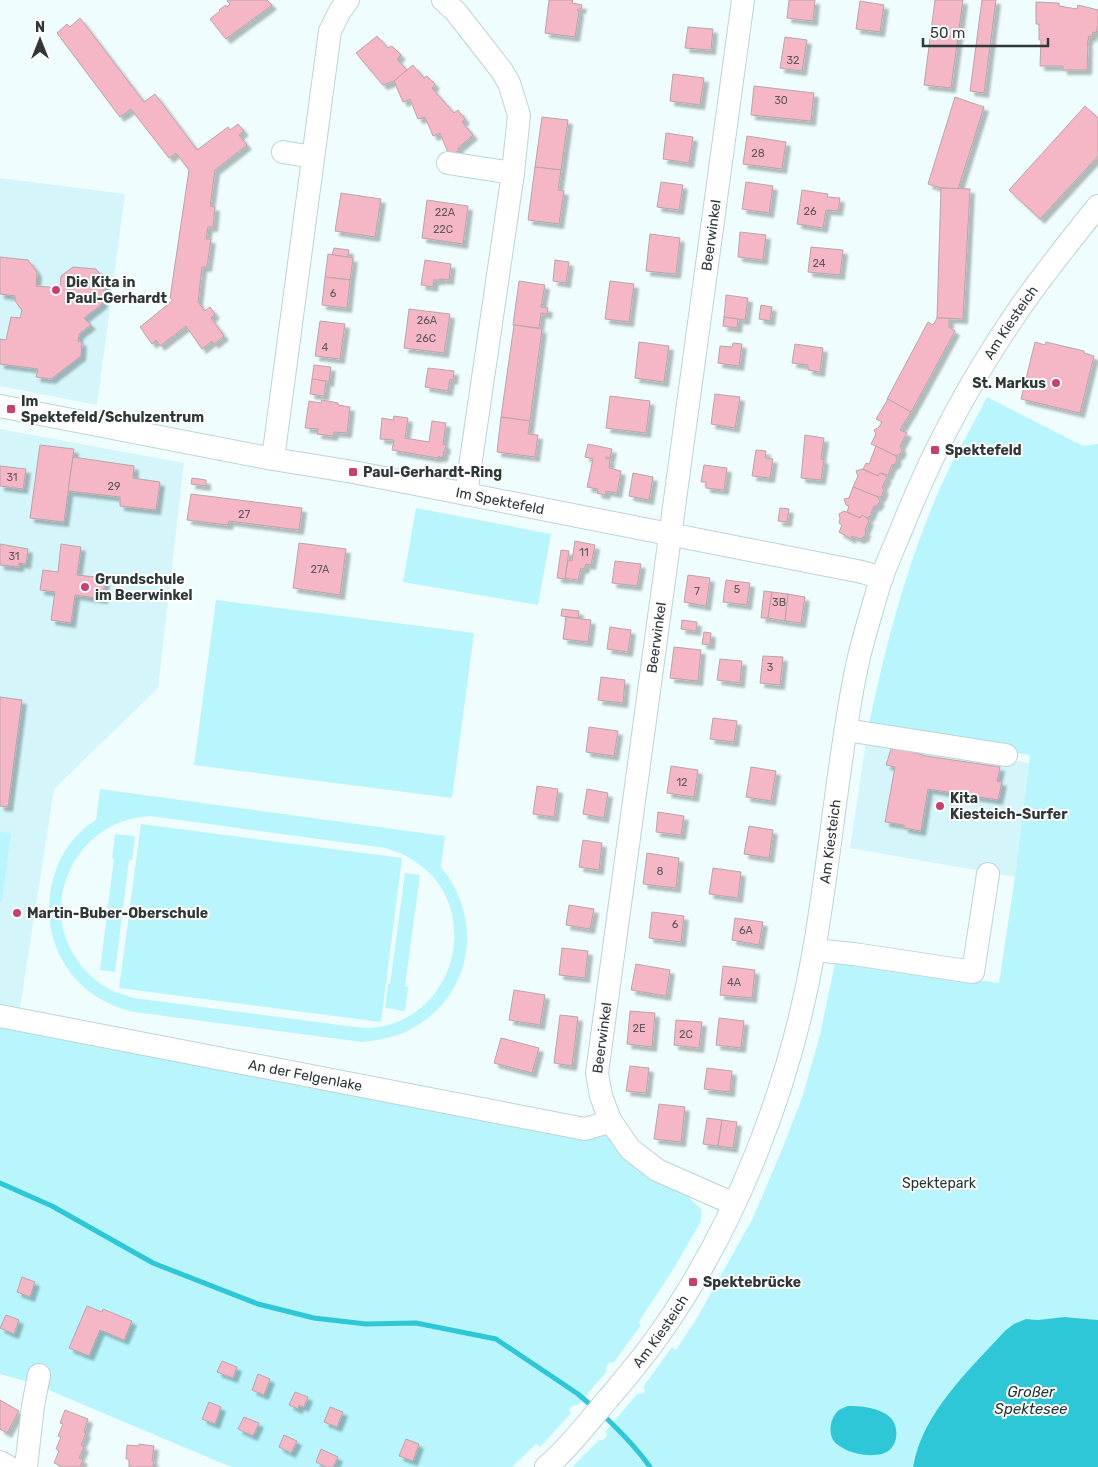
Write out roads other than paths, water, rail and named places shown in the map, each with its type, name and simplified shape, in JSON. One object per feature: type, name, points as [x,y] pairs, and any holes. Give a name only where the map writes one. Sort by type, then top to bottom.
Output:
[{"type":"street","points":[[273,459],[330,31],[348,0]]},
{"type":"street","points":[[443,0],[456,12],[502,70],[509,83],[519,116],[513,173],[466,494]]},
{"type":"street","name":"Beerwinkel","points":[[734,1204],[657,1170],[630,1149],[610,1120],[601,1096],[597,1073],[742,0]]},
{"type":"street","points":[[283,152],[313,156]]},
{"type":"street","points":[[448,163],[513,173]]},
{"type":"street","name":"Am Kiesteich","points":[[550,1464],[620,1385],[657,1337],[693,1282],[734,1204],[774,1109],[798,1026],[814,950],[846,730],[859,658],[882,578],[935,450],[980,369],[1036,285],[1098,206]]},
{"type":"street","name":"Im Spektefeld","points":[[0,406],[466,494],[862,572],[882,578]]},
{"type":"street","points":[[846,730],[1006,755]]},
{"type":"street","points":[[814,950],[854,954],[973,972],[988,874]]},
{"type":"street","name":"An der Felgenlake","points":[[0,1016],[585,1129],[610,1120]]},
{"type":"street","points":[[9,1466],[33,1406],[39,1375]]},
{"type":"water","name":"Großer Spektesee","points":[[1064,1317],[1098,1320],[1098,1467],[913,1467],[918,1447],[926,1428],[937,1410],[963,1376],[1006,1330],[1026,1319],[1038,1320]]},
{"type":"water","points":[[848,1406],[872,1408],[891,1418],[896,1429],[896,1436],[895,1442],[888,1451],[877,1455],[859,1454],[848,1451],[834,1442],[830,1428],[831,1423],[839,1410]]},
{"type":"waterway","points":[[0,1183],[52,1206],[153,1263],[258,1304],[314,1318],[366,1324],[416,1323],[496,1339],[578,1394],[593,1407]]},
{"type":"waterway","points":[[602,1414],[628,1439],[650,1467]]},
{"type":"place","name":"Die Kita in Paul-Gerhardt","points":[[56,290]]},
{"type":"place","name":"St. Markus","points":[[1056,383]]},
{"type":"place","name":"Im Spektefeld/Schulzentrum","points":[[11,409]]},
{"type":"place","name":"Spektefeld","points":[[935,450]]},
{"type":"place","name":"Paul-Gerhardt-Ring","points":[[353,472]]},
{"type":"place","name":"Grundschule im Beerwinkel","points":[[85,587]]},
{"type":"place","name":"Kita Kiesteich-Surfer","points":[[940,806]]},
{"type":"place","name":"Martin-Buber-Oberschule","points":[[17,913]]},
{"type":"place","name":"Spektebrücke","points":[[693,1282]]},
{"type":"park label","name":"Spektepark","points":[[939,1183]]}]
